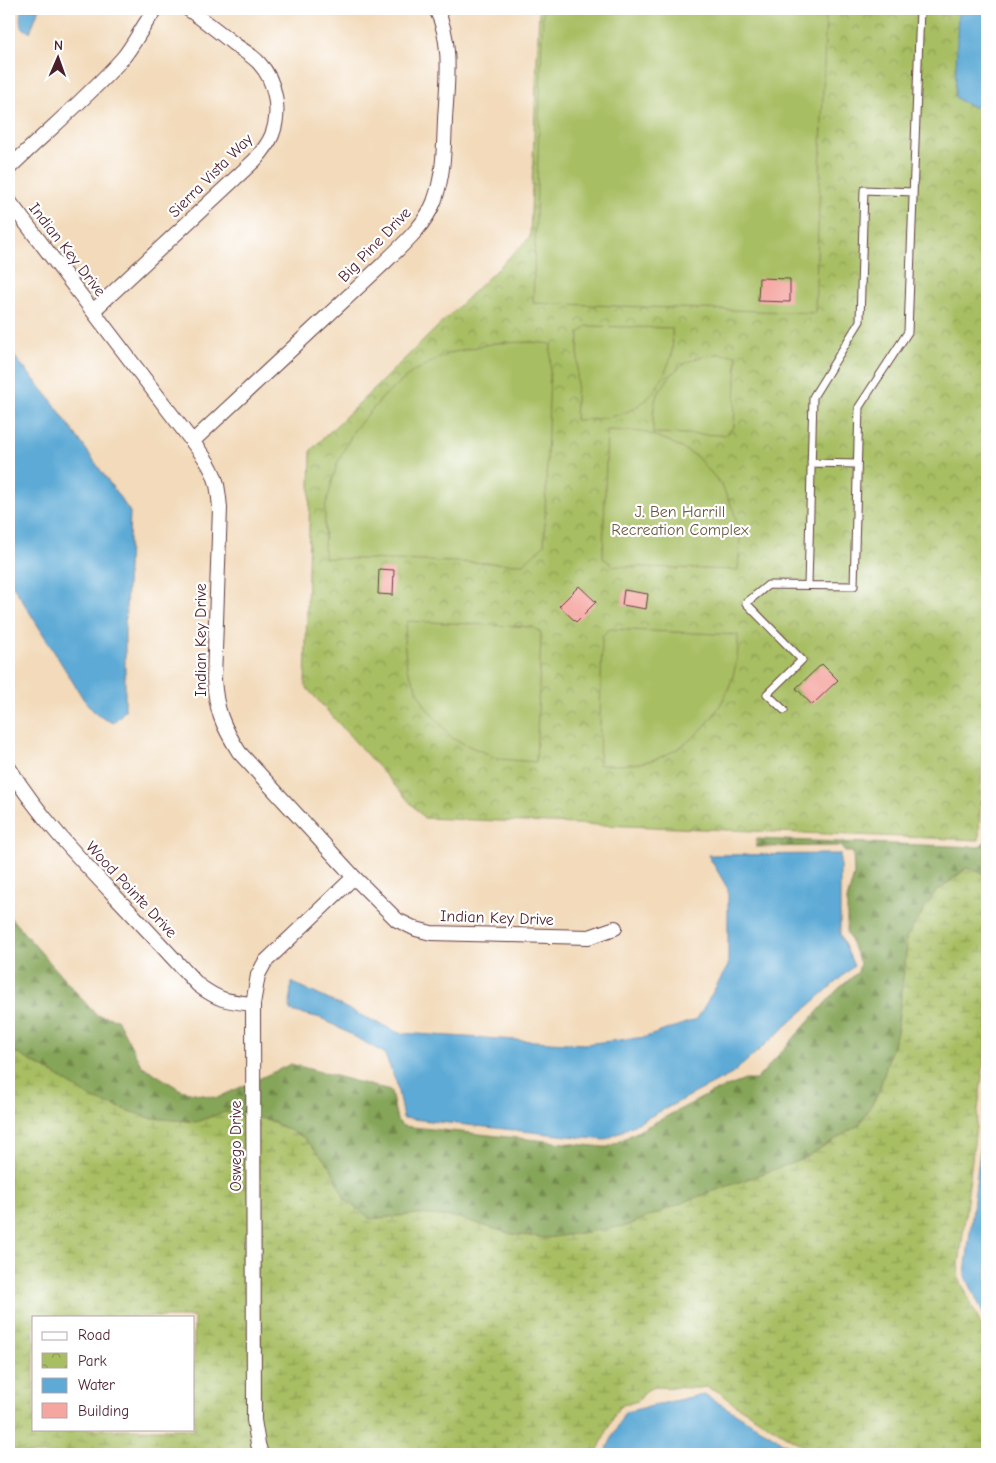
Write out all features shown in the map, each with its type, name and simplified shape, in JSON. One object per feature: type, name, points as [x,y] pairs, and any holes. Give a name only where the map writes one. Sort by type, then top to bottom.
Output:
[{"type":"street","points":[[9,168],[104,79],[124,57],[148,18],[156,9]]},
{"type":"street","name":"Sierra Vista Way","points":[[93,311],[255,160],[266,148],[272,134],[276,119],[276,105],[273,88],[267,75],[258,62],[188,9]]},
{"type":"street","name":"Big Pine Drive","points":[[193,441],[401,246],[413,234],[434,203],[443,167],[448,61],[444,33],[436,9]]},
{"type":"street","name":"Indian Key Drive","points":[[9,200],[193,441],[214,472],[219,487],[220,508],[215,696],[218,712],[226,732],[239,752],[354,877],[397,920],[416,929],[431,933],[589,938],[615,928]]},
{"type":"street","name":"Wood Pointe Drive","points":[[9,768],[38,811],[50,825],[198,985],[212,995],[227,1001],[253,1004]]},
{"type":"street","name":"Oswego Drive","points":[[261,1454],[254,1420],[253,1004],[258,975],[265,962],[354,877]]},
{"type":"lane","points":[[784,710],[767,694],[802,660],[746,603],[768,584],[854,586],[859,407],[908,332],[920,9]]},
{"type":"lane","points":[[808,585],[813,397],[860,321],[864,190],[913,192]]},
{"type":"lane","points":[[811,463],[857,464]]},
{"type":"green space","name":"J. Ben Harrill Recreation Complex","points":[[539,9],[987,9],[987,625],[979,840],[424,818],[305,686],[311,450],[530,237]]},
{"type":"green space","points":[[543,9],[826,9],[815,313],[533,303]]},
{"type":"green space","points":[[587,326],[672,328],[672,351],[666,370],[654,391],[635,408],[601,419],[575,420],[579,333]]},
{"type":"green space","points":[[531,342],[551,344],[544,545],[523,564],[324,558],[325,508],[337,464],[354,430],[384,396],[414,371],[450,353],[494,343]]},
{"type":"green space","points":[[715,354],[737,355],[734,427],[724,435],[653,433],[656,398],[669,378],[686,363]]},
{"type":"green space","points":[[607,430],[644,432],[669,441],[696,456],[721,484],[734,512],[740,540],[738,570],[614,566],[603,558]]},
{"type":"green space","points":[[407,621],[533,627],[541,633],[536,762],[499,759],[453,739],[425,706],[407,668],[404,641]]},
{"type":"green space","points":[[609,629],[738,635],[737,658],[733,675],[727,692],[718,708],[696,735],[666,755],[637,763],[599,765],[602,636]]},
{"type":"green space","points":[[987,802],[987,875],[966,868],[935,893],[906,938],[907,946],[897,1032],[878,1094],[859,1125],[801,1160],[697,1197],[626,1226],[547,1238],[511,1234],[459,1218],[418,1214],[371,1219],[345,1200],[330,1166],[303,1137],[269,1120],[225,1112],[196,1122],[150,1118],[93,1099],[54,1074],[9,1049],[9,916],[96,1015],[117,1019],[141,1065],[181,1090],[217,1098],[291,1064],[391,1091],[397,1120],[403,1126],[608,1147],[713,1092],[745,1080],[756,1080],[837,990],[858,972],[860,963],[847,933],[847,900],[854,875],[853,852],[845,852],[840,846],[756,847],[756,839],[979,847],[986,840]]},
{"type":"green space","points":[[967,868],[987,875],[987,1037],[958,1274],[987,1338],[987,1454],[816,1454],[734,1404],[720,1392],[708,1387],[654,1387],[647,1390],[638,1401],[618,1408],[596,1454],[9,1454],[9,1049],[54,1074],[93,1099],[150,1118],[196,1122],[225,1112],[269,1120],[303,1137],[330,1166],[345,1200],[371,1219],[418,1214],[459,1218],[511,1234],[547,1238],[626,1226],[697,1197],[801,1160],[859,1125],[878,1094],[897,1032],[907,946],[906,938],[935,893]]},
{"type":"water","points":[[22,9],[39,9],[30,32],[23,29],[20,20]]},
{"type":"water","points":[[958,9],[987,9],[987,106],[970,106],[955,97]]},
{"type":"water","points":[[9,350],[52,401],[130,512],[125,626],[125,711],[113,723],[97,715],[84,700],[9,579]]},
{"type":"water","points":[[840,854],[840,934],[854,966],[732,1074],[605,1140],[403,1118],[396,1081],[384,1053],[321,1018],[290,1011],[291,982],[399,1033],[584,1044],[646,1037],[697,1019],[728,966],[728,889],[708,855]]},
{"type":"water","points":[[987,1093],[987,1322],[965,1274]]},
{"type":"water","points":[[704,1394],[802,1454],[604,1454],[625,1412]]},
{"type":"building","points":[[759,278],[790,279],[790,302],[758,301]]},
{"type":"building","points":[[379,569],[394,570],[393,595],[378,594]]},
{"type":"building","points":[[579,586],[596,602],[576,622],[559,606]]},
{"type":"building","points":[[624,590],[648,594],[646,609],[622,605]]},
{"type":"building","points":[[822,664],[838,680],[812,705],[796,688]]}]
